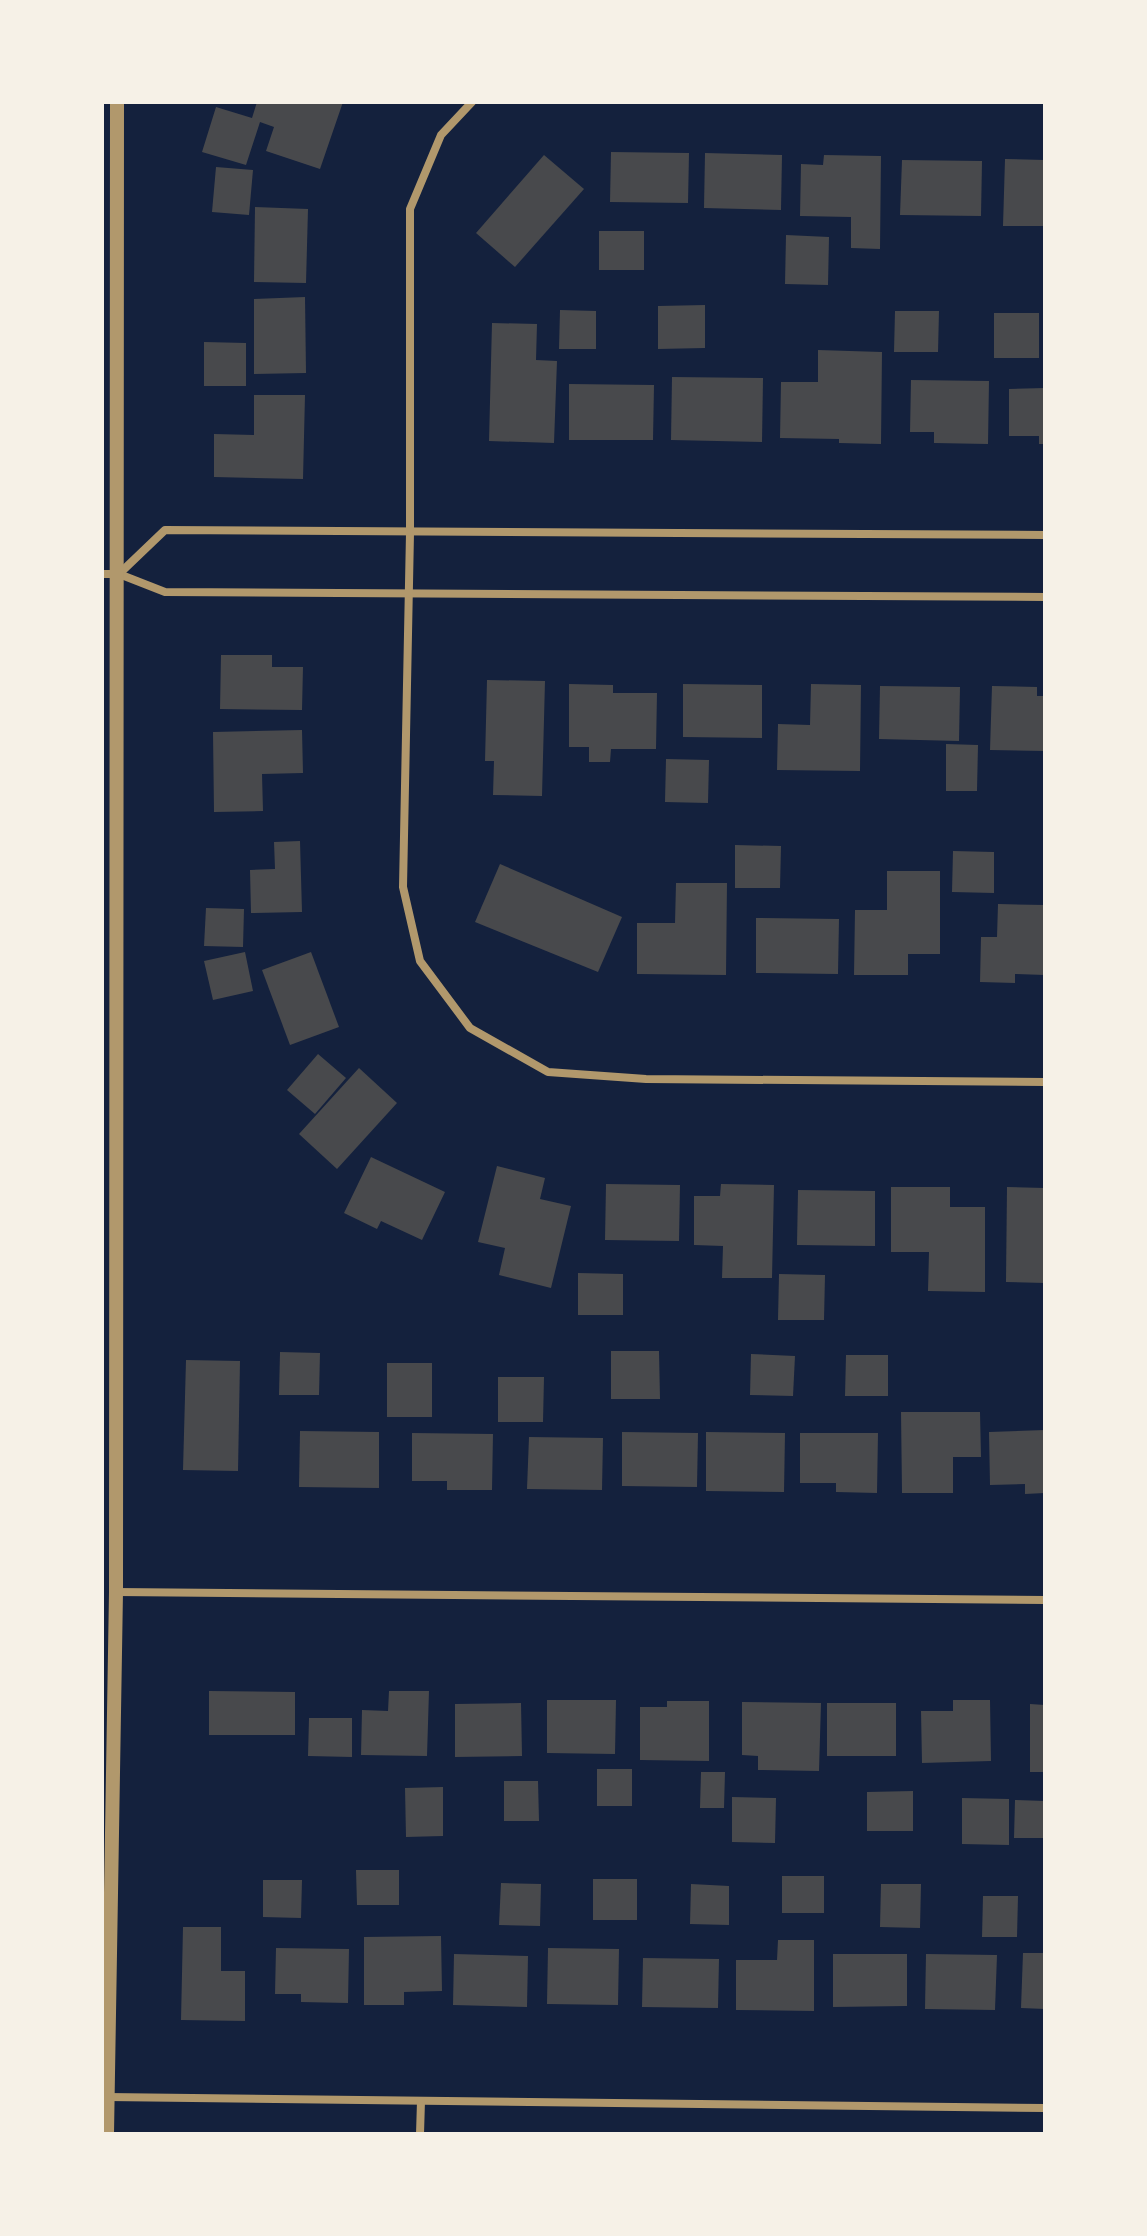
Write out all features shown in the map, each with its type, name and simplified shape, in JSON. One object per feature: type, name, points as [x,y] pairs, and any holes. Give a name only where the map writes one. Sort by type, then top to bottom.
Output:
[{"type":"street","points":[[107,2134],[116,1592],[117,102]]},
{"type":"street","points":[[472,102],[441,135],[410,209],[410,533],[403,887],[420,961],[470,1028],[548,1072],[646,1079],[1045,1082]]},
{"type":"street","points":[[119,574],[165,530],[1045,535]]},
{"type":"street","points":[[102,574],[119,574],[165,592],[1045,597]]},
{"type":"street","points":[[116,1592],[1045,1600]]},
{"type":"street","points":[[107,2097],[1045,2108]]},
{"type":"street","points":[[420,2134],[421,2101]]},
{"type":"building","points":[[257,102],[343,102],[320,169],[266,151],[274,127],[260,122],[246,165],[202,152],[216,107],[252,118]]},
{"type":"building","points":[[611,152],[689,153],[688,203],[610,202]]},
{"type":"building","points":[[705,153],[782,155],[781,210],[704,208]]},
{"type":"building","points":[[544,155],[584,189],[515,267],[476,233]]},
{"type":"building","points":[[824,155],[881,156],[880,249],[851,248],[851,217],[800,216],[801,164],[823,165]]},
{"type":"building","points":[[1005,159],[1045,160],[1045,226],[1003,226]]},
{"type":"building","points":[[902,160],[982,161],[981,216],[900,215]]},
{"type":"building","points":[[216,167],[253,170],[249,215],[212,212]]},
{"type":"building","points":[[255,207],[308,209],[306,283],[254,282]]},
{"type":"building","points":[[599,231],[644,231],[644,270],[599,270]]},
{"type":"building","points":[[786,235],[829,237],[828,285],[785,284]]},
{"type":"building","points":[[305,297],[306,373],[254,374],[254,299]]},
{"type":"building","points":[[705,305],[705,348],[658,349],[658,306]]},
{"type":"building","points":[[560,310],[596,311],[596,349],[559,349]]},
{"type":"building","points":[[895,311],[939,311],[938,352],[894,352]]},
{"type":"building","points":[[994,313],[1039,313],[1039,358],[994,358]]},
{"type":"building","points":[[492,323],[537,324],[536,360],[557,361],[554,443],[489,441]]},
{"type":"building","points":[[204,342],[246,343],[246,386],[204,386]]},
{"type":"building","points":[[818,350],[882,352],[881,444],[839,443],[839,439],[780,438],[781,382],[818,382]]},
{"type":"building","points":[[672,377],[763,378],[762,442],[671,440]]},
{"type":"building","points":[[911,380],[989,381],[988,444],[934,443],[934,432],[910,432]]},
{"type":"building","points":[[569,384],[654,385],[653,440],[569,440]]},
{"type":"building","points":[[1045,388],[1045,444],[1039,444],[1039,436],[1009,436],[1009,389]]},
{"type":"building","points":[[254,395],[305,395],[303,479],[214,477],[214,434],[254,435]]},
{"type":"building","points":[[221,655],[272,655],[272,667],[303,667],[302,710],[220,709]]},
{"type":"building","points":[[487,680],[545,681],[542,796],[493,795],[494,761],[485,761]]},
{"type":"building","points":[[569,684],[613,685],[613,693],[657,693],[656,749],[611,749],[610,762],[589,762],[589,747],[569,747]]},
{"type":"building","points":[[683,684],[762,685],[762,738],[683,737]]},
{"type":"building","points":[[811,684],[861,685],[860,771],[777,770],[778,724],[810,725]]},
{"type":"building","points":[[880,686],[960,687],[959,741],[879,739]]},
{"type":"building","points":[[992,686],[1037,687],[1037,696],[1045,696],[1045,751],[990,750]]},
{"type":"building","points":[[302,730],[303,773],[262,774],[263,811],[214,812],[213,732]]},
{"type":"building","points":[[946,744],[978,745],[977,791],[946,791]]},
{"type":"building","points":[[666,759],[709,760],[708,803],[665,802]]},
{"type":"building","points":[[300,841],[302,912],[251,913],[250,870],[275,869],[274,842]]},
{"type":"building","points":[[735,845],[781,846],[780,888],[735,888]]},
{"type":"building","points":[[953,851],[994,852],[994,893],[952,892]]},
{"type":"building","points":[[500,864],[622,917],[598,972],[475,922]]},
{"type":"building","points":[[887,871],[940,871],[940,954],[908,954],[908,975],[854,975],[855,910],[887,910]]},
{"type":"building","points":[[676,883],[727,883],[726,975],[637,974],[637,923],[675,923]]},
{"type":"building","points":[[998,904],[1045,905],[1045,975],[1015,974],[1015,983],[980,982],[981,937],[997,937]]},
{"type":"building","points":[[206,908],[244,909],[243,947],[204,946]]},
{"type":"building","points":[[756,918],[839,919],[838,974],[756,973]]},
{"type":"building","points":[[245,952],[253,991],[213,1000],[204,961]]},
{"type":"building","points":[[311,952],[339,1027],[290,1045],[262,970]]},
{"type":"building","points":[[318,1054],[346,1078],[315,1114],[287,1090]]},
{"type":"building","points":[[359,1068],[397,1103],[337,1169],[299,1134]]},
{"type":"building","points":[[371,1157],[445,1192],[422,1240],[381,1221],[377,1229],[344,1213]]},
{"type":"building","points":[[497,1166],[545,1178],[540,1199],[571,1206],[551,1288],[499,1275],[505,1248],[478,1242]]},
{"type":"building","points":[[606,1184],[680,1185],[679,1241],[605,1240]]},
{"type":"building","points":[[721,1184],[774,1185],[772,1278],[722,1278],[723,1246],[694,1245],[694,1196],[720,1196]]},
{"type":"building","points":[[891,1187],[950,1187],[950,1207],[985,1207],[985,1292],[928,1291],[929,1252],[891,1252]]},
{"type":"building","points":[[1007,1187],[1045,1188],[1045,1283],[1006,1282]]},
{"type":"building","points":[[798,1190],[875,1191],[875,1246],[797,1245]]},
{"type":"building","points":[[578,1273],[623,1274],[623,1315],[578,1315]]},
{"type":"building","points":[[779,1274],[825,1275],[824,1320],[778,1320]]},
{"type":"building","points":[[611,1351],[659,1351],[660,1399],[611,1399]]},
{"type":"building","points":[[280,1352],[320,1353],[319,1395],[279,1395]]},
{"type":"building","points":[[751,1354],[795,1356],[793,1396],[750,1395]]},
{"type":"building","points":[[846,1355],[888,1355],[888,1396],[845,1396]]},
{"type":"building","points":[[186,1360],[240,1361],[238,1471],[183,1470]]},
{"type":"building","points":[[387,1363],[432,1363],[432,1417],[387,1417]]},
{"type":"building","points":[[498,1377],[544,1377],[543,1422],[498,1422]]},
{"type":"building","points":[[901,1412],[980,1412],[981,1457],[953,1457],[953,1493],[902,1493]]},
{"type":"building","points":[[1045,1430],[1045,1493],[1025,1494],[1025,1484],[990,1485],[989,1432]]},
{"type":"building","points":[[300,1431],[379,1432],[379,1488],[299,1487]]},
{"type":"building","points":[[622,1432],[698,1433],[697,1487],[622,1486]]},
{"type":"building","points":[[706,1432],[785,1433],[784,1492],[706,1491]]},
{"type":"building","points":[[412,1433],[493,1434],[492,1490],[447,1490],[447,1481],[412,1481]]},
{"type":"building","points":[[800,1433],[878,1433],[877,1493],[836,1492],[836,1483],[800,1483]]},
{"type":"building","points":[[529,1437],[603,1438],[602,1490],[527,1489]]},
{"type":"building","points":[[209,1691],[295,1692],[295,1735],[209,1735]]},
{"type":"building","points":[[389,1691],[429,1691],[427,1756],[361,1755],[362,1710],[388,1711]]},
{"type":"building","points":[[547,1700],[616,1700],[615,1754],[547,1753]]},
{"type":"building","points":[[953,1700],[990,1700],[991,1761],[922,1763],[921,1711],[953,1711]]},
{"type":"building","points":[[667,1701],[709,1701],[709,1761],[640,1760],[640,1707],[667,1707]]},
{"type":"building","points":[[742,1702],[821,1703],[819,1771],[758,1770],[758,1756],[742,1755]]},
{"type":"building","points":[[521,1703],[522,1756],[455,1757],[455,1704]]},
{"type":"building","points":[[827,1703],[896,1703],[896,1756],[827,1756]]},
{"type":"building","points":[[1030,1704],[1045,1705],[1045,1772],[1030,1772]]},
{"type":"building","points":[[309,1718],[352,1718],[352,1757],[308,1756]]},
{"type":"building","points":[[597,1769],[632,1769],[632,1806],[597,1806]]},
{"type":"building","points":[[701,1772],[725,1772],[724,1808],[700,1808]]},
{"type":"building","points":[[504,1781],[538,1781],[539,1821],[504,1821]]},
{"type":"building","points":[[443,1787],[443,1836],[406,1837],[405,1788]]},
{"type":"building","points":[[913,1791],[913,1831],[867,1831],[867,1792]]},
{"type":"building","points":[[732,1797],[776,1798],[775,1843],[732,1842]]},
{"type":"building","points":[[962,1798],[1009,1799],[1009,1845],[962,1844]]},
{"type":"building","points":[[1015,1800],[1045,1801],[1045,1838],[1014,1838]]},
{"type":"building","points":[[356,1870],[399,1870],[399,1905],[357,1905]]},
{"type":"building","points":[[782,1876],[824,1876],[824,1913],[782,1913]]},
{"type":"building","points":[[593,1879],[637,1879],[637,1920],[593,1920]]},
{"type":"building","points":[[263,1880],[302,1880],[301,1918],[263,1917]]},
{"type":"building","points":[[501,1883],[541,1884],[540,1926],[499,1925]]},
{"type":"building","points":[[691,1884],[729,1886],[729,1925],[690,1924]]},
{"type":"building","points":[[881,1884],[921,1884],[920,1928],[880,1927]]},
{"type":"building","points":[[983,1896],[1018,1896],[1017,1937],[982,1937]]},
{"type":"building","points":[[183,1927],[221,1927],[221,1971],[245,1971],[245,2021],[181,2020]]},
{"type":"building","points":[[441,1936],[442,1991],[404,1992],[404,2005],[364,2005],[364,1937]]},
{"type":"building","points":[[778,1940],[814,1940],[814,2011],[736,2010],[736,1960],[777,1960]]},
{"type":"building","points":[[276,1948],[349,1949],[348,2003],[301,2002],[301,1994],[275,1994]]},
{"type":"building","points":[[548,1948],[619,1949],[618,2005],[547,2004]]},
{"type":"building","points":[[1023,1953],[1045,1953],[1045,2009],[1021,2008]]},
{"type":"building","points":[[454,1954],[528,1956],[527,2007],[453,2005]]},
{"type":"building","points":[[833,1954],[907,1954],[907,2006],[833,2007]]},
{"type":"building","points":[[926,1954],[997,1955],[995,2010],[925,2009]]},
{"type":"building","points":[[643,1958],[719,1959],[718,2008],[642,2007]]}]
